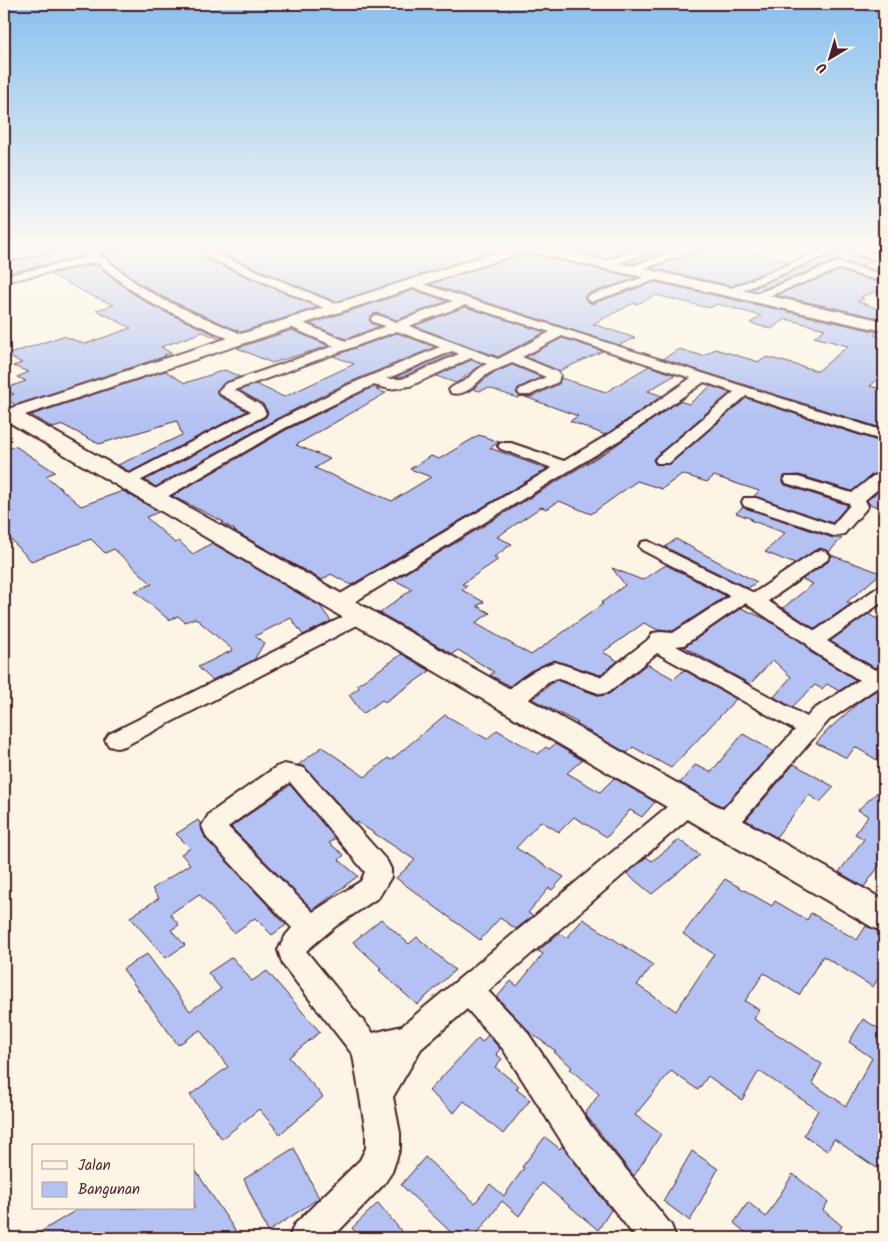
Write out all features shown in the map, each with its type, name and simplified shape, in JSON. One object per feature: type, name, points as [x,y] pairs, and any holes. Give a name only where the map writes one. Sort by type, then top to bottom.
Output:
[{"type":"street","points":[[163,304],[242,339]]},
{"type":"street","points":[[325,304],[337,309]]},
{"type":"street","points":[[5,414],[353,304]]},
{"type":"street","points":[[126,482],[259,413],[257,409],[225,391],[230,387],[346,346],[456,304]]},
{"type":"street","points":[[478,304],[884,436]]},
{"type":"street","points":[[787,304],[884,326]]},
{"type":"street","points":[[377,319],[469,354],[506,361],[553,375],[553,379],[525,392]]},
{"type":"street","points":[[292,323],[346,346]]},
{"type":"street","points":[[456,390],[471,383],[481,372],[561,332]]},
{"type":"street","points":[[152,498],[280,425],[373,380],[450,347]]},
{"type":"street","points":[[373,380],[390,385],[405,383],[469,354]]},
{"type":"street","points":[[339,603],[618,435],[701,378]]},
{"type":"street","points":[[663,460],[716,416],[742,391]]},
{"type":"street","points":[[5,414],[362,615],[509,703],[884,917]]},
{"type":"street","points":[[506,446],[566,467]]},
{"type":"street","points":[[856,500],[879,479],[884,479]]},
{"type":"street","points":[[750,502],[834,531],[838,530],[859,506],[856,500],[792,480]]},
{"type":"street","points":[[648,546],[749,598],[815,640],[818,645],[880,677]]},
{"type":"street","points":[[509,703],[535,680],[555,669],[574,678],[588,680],[601,687],[656,644],[660,638],[677,640],[821,556]]},
{"type":"street","points":[[815,640],[884,592]]},
{"type":"street","points":[[117,740],[362,615]]},
{"type":"street","points":[[656,644],[809,728]]},
{"type":"street","points":[[724,825],[809,728],[835,704],[880,677]]},
{"type":"street","points":[[307,1238],[372,1172],[380,1160],[383,1148],[383,1133],[367,1049],[293,956],[293,946],[312,929],[370,888],[376,882],[379,875],[378,869],[300,778],[296,774],[284,773],[218,821],[215,826],[216,830],[312,929]]},
{"type":"street","points":[[377,1095],[410,1039],[688,804]]},
{"type":"street","points":[[467,989],[514,1039],[578,1138],[658,1238]]},
{"type":"street","points":[[367,1049],[410,1039]]},
{"type":"building","points":[[112,304],[149,304],[223,338],[219,339],[203,332],[161,347],[171,353],[164,355],[166,356],[16,405],[4,398],[14,394],[4,389],[26,381],[17,377],[29,372],[13,366],[22,363],[6,355],[63,336],[85,344],[131,328],[96,310],[114,305]]},
{"type":"building","points":[[178,304],[311,304],[318,307],[241,332]]},
{"type":"building","points":[[371,304],[439,304],[397,320],[378,313],[373,314],[369,320],[372,324],[380,326],[346,339],[310,324]]},
{"type":"building","points":[[492,304],[632,304],[593,324],[635,338],[619,345]]},
{"type":"building","points":[[693,304],[753,304],[878,332],[874,335],[884,338],[884,374],[870,386],[884,390],[884,429],[663,359],[679,349],[703,356],[715,349],[759,362],[767,357],[818,371],[848,346],[814,337],[825,329],[786,319],[771,329],[750,323],[761,316],[718,304],[709,308]]},
{"type":"building","points":[[816,304],[865,304],[884,311],[884,319]]},
{"type":"building","points":[[465,307],[545,332],[498,357],[414,326]]},
{"type":"building","points":[[292,330],[329,346],[272,363],[237,348]]},
{"type":"building","points":[[397,333],[435,347],[345,384],[274,420],[156,487],[145,480],[266,417],[268,412],[263,404],[239,390],[256,384],[284,397],[354,364],[333,356]]},
{"type":"building","points":[[562,338],[603,351],[559,371],[526,357]]},
{"type":"building","points":[[452,353],[454,354],[402,377],[395,377]]},
{"type":"building","points":[[471,360],[482,364],[456,383],[436,376]]},
{"type":"building","points":[[512,365],[541,377],[518,388],[516,393],[520,397],[517,398],[489,388],[479,391],[473,389],[490,375]]},
{"type":"building","points":[[649,366],[675,375],[648,391],[662,396],[605,435],[570,421],[578,416],[525,397],[531,397],[559,384],[561,378],[606,392]]},
{"type":"building","points":[[225,370],[240,377],[224,383],[216,392],[219,396],[247,411],[130,472],[118,465],[182,435],[177,421],[99,444],[63,425],[53,428],[31,415],[165,371],[185,383]]},
{"type":"building","points":[[711,386],[730,393],[656,456],[653,459],[655,464],[670,464],[746,398],[884,443],[884,472],[872,475],[852,491],[799,475],[784,476],[782,481],[785,485],[848,505],[832,523],[754,496],[759,491],[714,476],[707,482],[682,474],[662,489],[637,481],[591,514],[559,501],[547,509],[541,507],[497,537],[512,544],[494,557],[499,559],[462,584],[467,586],[462,590],[484,602],[477,606],[490,613],[475,623],[531,655],[603,604],[601,603],[625,585],[612,568],[642,580],[666,565],[726,596],[673,631],[658,630],[644,623],[603,652],[618,661],[600,675],[554,660],[530,671],[510,686],[490,675],[494,672],[458,650],[452,654],[380,613],[412,589],[394,580],[609,450],[679,401],[689,404]]},
{"type":"building","points":[[373,387],[386,393],[296,445],[330,459],[315,468],[392,501],[431,477],[410,469],[431,456],[439,459],[479,435],[499,442],[490,448],[547,469],[351,585],[331,574],[322,580],[234,531],[222,523],[224,522],[172,496],[286,430]]},
{"type":"building","points":[[15,446],[55,472],[46,476],[81,506],[123,491],[159,512],[146,517],[175,543],[179,541],[193,554],[212,543],[320,606],[331,621],[303,635],[291,618],[255,636],[264,643],[254,660],[212,680],[198,667],[233,650],[195,618],[185,622],[178,616],[169,620],[135,591],[152,584],[114,549],[105,553],[91,539],[31,561],[4,532],[4,450]]},
{"type":"building","points":[[884,486],[884,509],[869,504],[867,500]]},
{"type":"building","points":[[743,507],[833,538],[842,538],[829,552],[820,548],[795,564],[765,552],[785,533],[736,513]]},
{"type":"building","points":[[676,539],[757,582],[748,588],[665,547]]},
{"type":"building","points":[[831,555],[881,573],[847,602],[851,604],[815,629],[783,608],[813,584],[802,579],[828,562]]},
{"type":"building","points":[[741,608],[768,620],[806,645],[810,652],[856,680],[839,691],[827,684],[822,689],[815,685],[792,707],[774,697],[791,677],[773,660],[750,684],[684,647]]},
{"type":"building","points":[[868,614],[884,622],[884,665],[875,668],[830,641]]},
{"type":"building","points":[[402,654],[430,671],[385,702],[382,700],[363,714],[349,695],[360,687],[357,685]]},
{"type":"building","points":[[647,664],[674,679],[684,670],[736,699],[671,768],[633,747],[627,753],[576,724],[578,723],[532,699],[556,680],[600,696],[609,694]]},
{"type":"building","points":[[884,685],[884,764],[855,747],[847,758],[816,743],[859,702]]},
{"type":"building","points":[[445,715],[487,739],[497,730],[538,754],[546,747],[549,749],[555,744],[582,760],[567,773],[600,792],[614,778],[655,802],[642,817],[630,810],[607,837],[574,817],[559,832],[541,821],[516,848],[564,877],[552,890],[549,888],[528,913],[533,916],[516,929],[500,918],[480,940],[396,878],[415,860],[356,823],[305,767],[298,765],[322,747],[365,777],[388,758],[391,760]]},
{"type":"building","points":[[743,734],[773,751],[723,807],[680,783],[695,765],[711,772]]},
{"type":"building","points":[[794,764],[834,787],[820,802],[809,795],[776,837],[746,820]]},
{"type":"building","points":[[290,785],[335,838],[329,843],[344,855],[339,860],[358,876],[313,910],[231,827]]},
{"type":"building","points":[[884,786],[884,859],[864,887],[839,872],[864,839],[855,834],[868,816],[858,810]]},
{"type":"building","points":[[198,820],[206,839],[286,925],[272,935],[255,918],[234,933],[199,894],[170,914],[179,925],[171,930],[185,945],[166,958],[130,917],[159,898],[152,889],[190,864],[181,854],[190,848],[176,834]]},
{"type":"building","points":[[679,840],[700,855],[652,894],[627,874],[646,857],[652,861]]},
{"type":"building","points":[[725,879],[772,906],[775,901],[807,920],[811,913],[857,940],[866,926],[884,934],[884,968],[873,987],[823,956],[799,995],[764,973],[745,1001],[759,1010],[754,1019],[822,1064],[812,1083],[846,1106],[872,1058],[849,1042],[863,1019],[884,1032],[884,1173],[834,1139],[827,1151],[804,1135],[818,1110],[759,1071],[742,1100],[708,1076],[698,1090],[671,1071],[635,1115],[661,1134],[634,1176],[585,1114],[599,1094],[570,1069],[572,1067],[554,1052],[556,1051],[529,1032],[497,997],[511,981],[517,986],[543,954],[538,951],[559,933],[567,938],[583,919],[653,965],[637,985],[676,1011],[714,954],[683,934]]},
{"type":"building","points":[[381,919],[409,944],[417,937],[455,970],[417,1005],[379,970],[381,968],[353,942]]},
{"type":"building","points":[[147,954],[190,1011],[221,989],[208,973],[232,957],[252,981],[267,971],[320,1032],[289,1057],[323,1097],[280,1134],[259,1109],[222,1139],[190,1095],[228,1067],[200,1030],[178,1045],[123,969]]},
{"type":"building","points":[[488,1035],[500,1049],[496,1054],[502,1059],[495,1067],[519,1086],[516,1089],[530,1100],[503,1134],[464,1101],[454,1113],[429,1091],[478,1038],[482,1042]]},
{"type":"building","points":[[545,1137],[560,1149],[562,1146],[611,1210],[598,1230],[542,1183],[519,1216],[502,1201],[474,1238],[457,1238],[401,1185],[425,1157],[475,1203],[490,1184],[504,1196],[524,1168],[522,1167]]},
{"type":"building","points":[[294,1148],[319,1198],[268,1232],[244,1179]]},
{"type":"building","points":[[692,1151],[718,1169],[690,1221],[663,1201]]},
{"type":"building","points":[[195,1170],[240,1238],[30,1238],[77,1210],[195,1210]]},
{"type":"building","points":[[793,1174],[828,1202],[823,1210],[842,1226],[835,1238],[752,1238],[734,1223],[748,1202],[766,1217]]},
{"type":"building","points":[[378,1203],[407,1238],[360,1238],[352,1228]]}]
